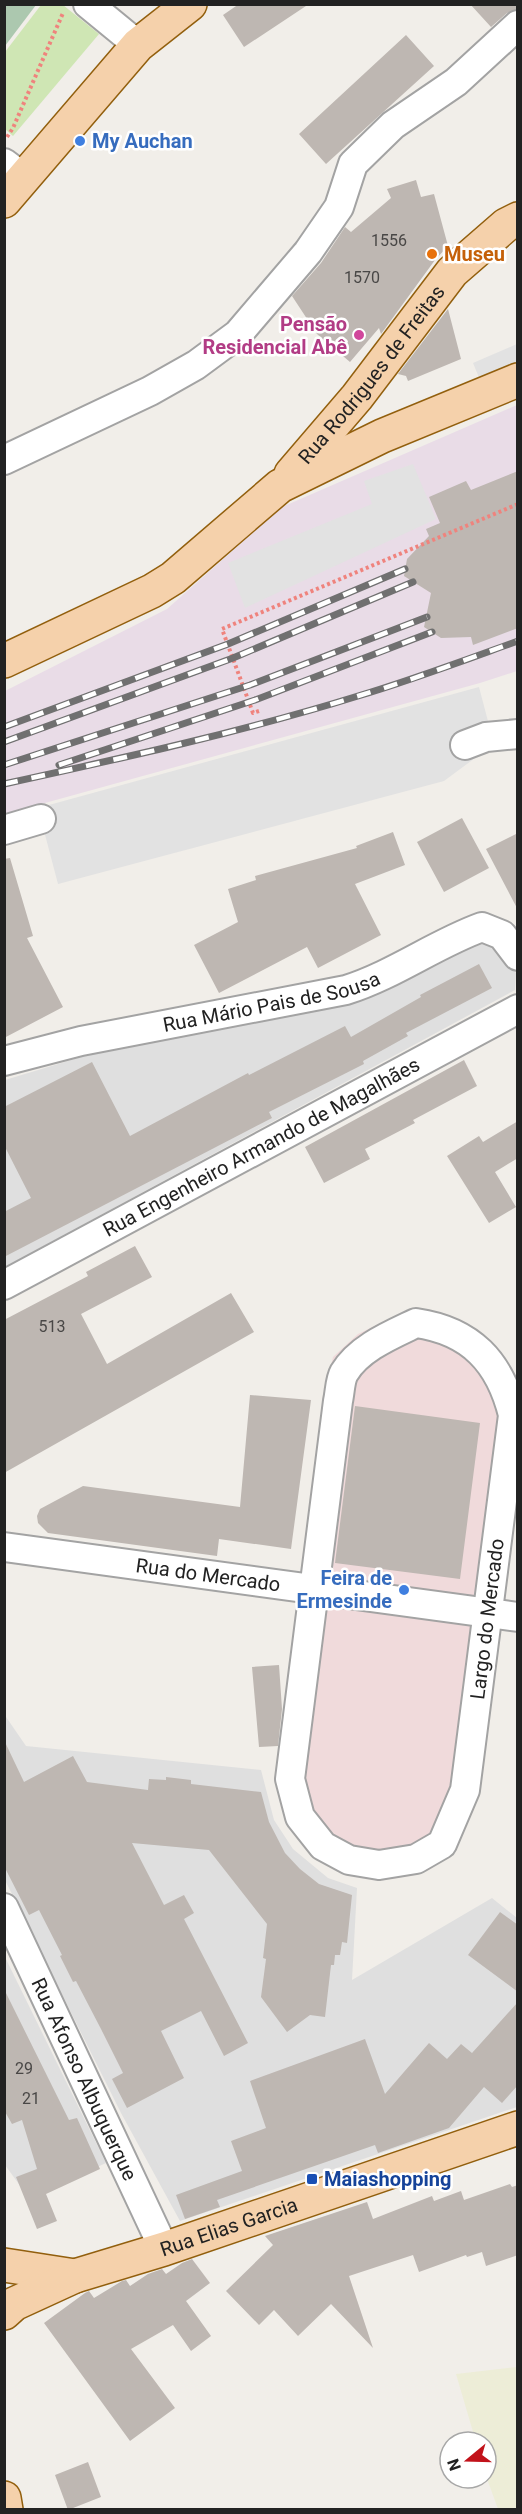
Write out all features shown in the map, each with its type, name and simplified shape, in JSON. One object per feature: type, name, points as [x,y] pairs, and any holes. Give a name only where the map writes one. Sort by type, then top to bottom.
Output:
[{"type":"main road","points":[[11,181],[138,45],[190,4]]},
{"type":"main road","name":"Rua Rodrigues de Freitas","points":[[4,662],[152,591],[173,578],[280,486],[357,398],[452,272],[506,225],[518,219]]},
{"type":"main road","name":"Rua Rodrigues de Freitas","points":[[280,486],[382,436],[518,380]]},
{"type":"main road","points":[[357,398],[358,410],[363,422],[371,431],[382,436]]},
{"type":"main road","name":"Rua Elias Garcia","points":[[4,2313],[14,2304],[75,2276],[164,2249],[518,2128]]},
{"type":"main road","name":"Rua Elias Garcia","points":[[4,2265],[75,2276]]},
{"type":"main road","points":[[4,2498],[6,2510]]},
{"type":"street","points":[[76,5],[138,45]]},
{"type":"street","points":[[4,460],[150,391],[196,365],[237,334],[308,252],[339,207],[353,164],[393,125],[456,82],[518,25]]},
{"type":"street","points":[[465,745],[486,736],[518,734]]},
{"type":"street","points":[[4,830],[41,819]]},
{"type":"street","name":"Rua Mário Pais de Sousa","points":[[4,1061],[81,1041],[346,990],[372,982],[461,935],[482,927],[502,935],[518,956]]},
{"type":"street","name":"Rua Engenheiro Armando de Magalhães","points":[[4,1285],[517,1010]]},
{"type":"street","name":"Largo do Mercado","points":[[416,1323],[438,1326],[464,1337],[486,1358],[507,1390],[513,1415],[465,1790],[442,1844],[416,1859],[379,1865],[349,1860],[323,1846],[300,1817],[290,1779],[315,1591],[338,1401],[344,1373],[363,1352],[385,1337],[416,1323]]},
{"type":"street","name":"Rua do Mercado","points":[[4,1547],[518,1617]]},
{"type":"street","name":"Rua Afonso Albuquerque","points":[[4,1908],[164,2249]]},
{"type":"path","points":[[4,140],[13,128],[76,5]]},
{"type":"path","points":[[259,711],[253,713],[222,629],[518,504]]},
{"type":"path","points":[[239,673],[244,671]]},
{"type":"shaded area","points":[[517,344],[517,364],[480,380],[473,363]]},
{"type":"shaded area","points":[[517,405],[517,671],[5,814],[5,691],[167,609],[282,507]]},
{"type":"shaded area","points":[[413,464],[436,519],[245,608],[228,563],[372,504],[364,481]]},
{"type":"shaded area","points":[[479,687],[494,744],[444,781],[58,884],[38,808]]},
{"type":"shaded area","points":[[466,941],[492,942],[516,973],[515,990],[5,1267],[5,1080]]},
{"type":"shaded area","name":"Feira de Ermesinde","points":[[429,1310],[465,1322],[492,1345],[517,1490],[483,1765],[474,1809],[459,1841],[439,1861],[414,1875],[391,1879],[371,1878],[311,1849],[297,1836],[285,1811],[323,1401],[333,1357],[358,1334],[409,1312]]},
{"type":"shaded area","points":[[4,1714],[26,1746],[261,1770],[274,1820],[293,1849],[328,1878],[357,1888],[352,1980],[492,1898],[517,1918],[517,2107],[180,2221],[121,2113],[5,1880]]},
{"type":"shaded area","points":[[4,1955],[106,2163],[29,2198],[5,2165]]},
{"type":"green space","points":[[4,5],[36,5],[5,46]]},
{"type":"green space","points":[[41,5],[63,5],[99,34],[13,136],[5,129],[5,52]]},
{"type":"green space","points":[[517,2367],[517,2509],[498,2509],[491,2490],[498,2490],[498,2430],[472,2430],[456,2374]]},
{"type":"building","points":[[239,4],[309,4],[244,47],[223,15]]},
{"type":"building","points":[[470,4],[518,4],[518,9],[507,13],[491,27]]},
{"type":"building","points":[[406,35],[434,66],[326,164],[299,134]]},
{"type":"building","points":[[416,180],[421,197],[434,194],[448,246],[435,260],[381,334],[379,328],[350,362],[317,334],[292,296],[321,263],[345,227],[351,232],[391,198],[387,189]]},
{"type":"building","points":[[448,309],[461,359],[408,381],[406,376],[398,374]]},
{"type":"building","points":[[518,471],[518,628],[473,645],[471,637],[441,638],[424,627],[431,593],[404,576],[407,559],[429,536],[426,529],[440,523],[429,497],[466,481],[471,490]]},
{"type":"building","points":[[462,818],[489,868],[444,892],[417,842]]},
{"type":"building","points":[[393,832],[405,865],[355,884],[381,935],[318,968],[307,947],[219,993],[194,945],[238,922],[228,889],[256,880],[255,876],[357,848],[356,846]]},
{"type":"building","points":[[518,833],[518,910],[486,849]]},
{"type":"building","points":[[10,858],[33,936],[27,938],[63,1007],[4,1038],[4,859]]},
{"type":"building","points":[[479,964],[492,988],[406,1033],[408,1036],[363,1061],[364,1064],[269,1112],[272,1118],[4,1257],[4,1212],[31,1198],[4,1145],[4,1107],[92,1062],[130,1136],[248,1073],[249,1075],[345,1026],[351,1037],[421,997],[420,995]]},
{"type":"building","points":[[464,1060],[477,1086],[413,1120],[415,1123],[365,1149],[370,1159],[324,1183],[305,1147]]},
{"type":"building","points":[[518,1121],[518,1158],[495,1172],[516,1207],[489,1223],[447,1156],[479,1136],[483,1142]]},
{"type":"building","points":[[135,1246],[152,1277],[81,1314],[107,1364],[231,1293],[254,1332],[4,1473],[4,1320],[88,1276],[86,1272]]},
{"type":"building","points":[[250,1395],[311,1400],[291,1549],[219,1539],[217,1556],[48,1533],[38,1523],[37,1516],[40,1509],[83,1486],[240,1507]]},
{"type":"building","points":[[355,1406],[480,1423],[460,1579],[335,1563]]},
{"type":"building","points":[[279,1665],[282,1709],[278,1746],[259,1747],[252,1667]]},
{"type":"building","points":[[4,1740],[24,1782],[73,1756],[87,1782],[148,1790],[149,1779],[166,1780],[166,1777],[191,1780],[191,1784],[261,1792],[269,1822],[285,1853],[319,1884],[352,1895],[347,1943],[342,1942],[340,1955],[335,1955],[334,1965],[331,1965],[325,2017],[310,2015],[287,2032],[261,1997],[266,1959],[263,1958],[267,1924],[209,1850],[132,1843],[164,1905],[184,1895],[194,1913],[184,1919],[248,2043],[224,2056],[201,2011],[161,2031],[184,2078],[127,2108],[112,2079],[123,2073],[101,2029],[76,1981],[73,1982],[39,1910],[29,1915],[4,1866]]},
{"type":"building","points":[[500,1912],[518,1925],[518,1992],[468,1955]]},
{"type":"building","points":[[4,1989],[69,2120],[77,2118],[100,2169],[46,2194],[57,2221],[37,2229],[16,2177],[37,2169],[22,2120],[12,2124],[4,2110]]},
{"type":"building","points":[[518,2002],[518,2085],[502,2103],[484,2087],[449,2128],[378,2153],[375,2145],[217,2200],[220,2207],[185,2219],[176,2195],[242,2171],[231,2141],[266,2128],[250,2081],[365,2039],[385,2094],[429,2043],[447,2059],[461,2044],[472,2053]]},
{"type":"building","points":[[510,2184],[512,2187],[518,2185],[518,2255],[486,2266],[482,2252],[467,2257],[466,2255],[419,2272],[413,2255],[349,2276],[373,2348],[331,2304],[298,2336],[274,2310],[259,2325],[226,2291],[273,2245],[265,2236],[367,2202],[373,2219],[432,2196],[434,2201],[461,2191],[464,2200]]},
{"type":"building","points":[[192,2259],[210,2283],[186,2301],[211,2336],[191,2351],[173,2325],[131,2349],[175,2408],[130,2441],[44,2323],[89,2291],[94,2298],[122,2281],[126,2280],[130,2286],[148,2274],[162,2269],[166,2274]]},
{"type":"building","points":[[88,2462],[101,2497],[68,2510],[55,2475]]},
{"type":"railway","points":[[4,727],[228,644],[405,569]]},
{"type":"railway","points":[[4,742],[233,658],[413,582]]},
{"type":"railway","points":[[4,765],[250,685],[427,617]]},
{"type":"railway","points":[[59,765],[255,700],[432,632]]},
{"type":"railway","points":[[4,784],[226,733],[314,709],[398,683],[518,641]]},
{"type":"place","name":"My Auchan","points":[[80,141]]},
{"type":"place","name":"Museu","points":[[432,254]]},
{"type":"place","name":"Pensão Residencial Abê","points":[[359,335]]},
{"type":"place","name":"Feira de Ermesinde","points":[[404,1590]]},
{"type":"place","name":"Maiashopping","points":[[312,2179]]}]
